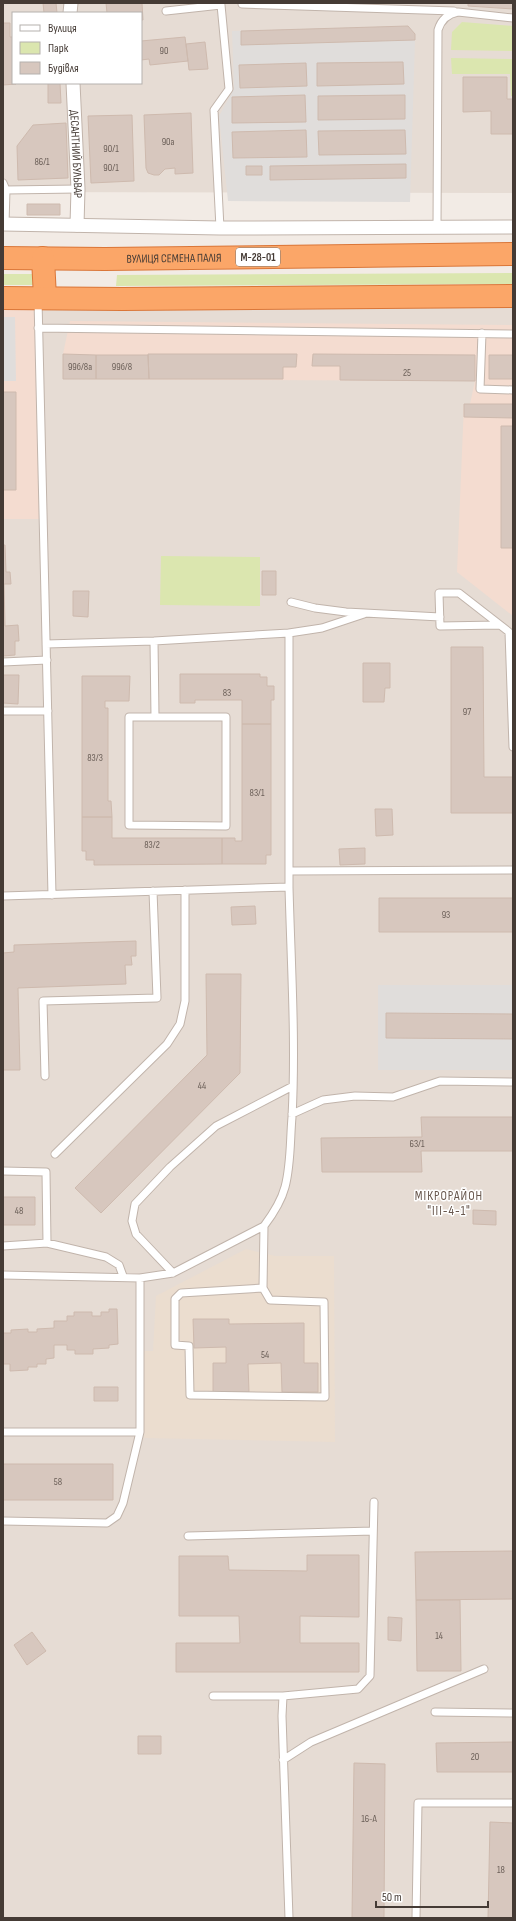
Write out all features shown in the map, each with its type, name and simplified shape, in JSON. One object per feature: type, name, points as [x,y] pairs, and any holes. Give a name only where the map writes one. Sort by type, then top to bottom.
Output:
[{"type":"highway","name":"ВУЛИЦЯ СЕМЕНА ПАЛІЯ","points":[[3,258],[513,254]]},
{"type":"highway","points":[[41,298],[43,258]]},
{"type":"highway","points":[[3,298],[122,300],[513,296]]},
{"type":"street","name":"ДЕСАНТНИЙ БУЛЬВАР","points":[[73,84],[78,189],[77,225]]},
{"type":"street","points":[[4,224],[220,228],[437,226],[513,227]]},
{"type":"lane","points":[[242,4],[458,12],[513,18]]},
{"type":"lane","points":[[166,11],[221,5],[229,88],[214,110],[220,228]]},
{"type":"lane","points":[[437,226],[438,30],[444,18],[458,12]]},
{"type":"lane","points":[[4,224],[4,187],[78,189]]},
{"type":"lane","points":[[41,298],[38,328],[52,895]]},
{"type":"lane","points":[[38,328],[513,334]]},
{"type":"lane","points":[[482,333],[480,389],[513,390]]},
{"type":"lane","points":[[499,625],[440,626],[439,593],[459,593],[509,632],[513,746]]},
{"type":"lane","points":[[291,602],[315,608],[440,617]]},
{"type":"lane","points":[[46,644],[289,633],[322,628],[369,613]]},
{"type":"lane","points":[[3,1275],[123,1276],[140,1278],[173,1273],[264,1226],[282,1198],[286,1185],[289,1162],[294,1086],[289,887],[289,633]]},
{"type":"lane","points":[[154,640],[155,717]]},
{"type":"lane","points":[[3,662],[47,660]]},
{"type":"lane","points":[[3,711],[48,711]]},
{"type":"lane","points":[[129,717],[155,717],[226,717],[226,826],[129,825],[129,717]]},
{"type":"lane","points":[[289,871],[513,870]]},
{"type":"lane","points":[[3,896],[289,887]]},
{"type":"lane","points":[[55,1154],[167,1044],[180,1024],[186,1001],[185,890]]},
{"type":"lane","points":[[45,1076],[43,1001],[157,998],[153,891]]},
{"type":"lane","points":[[292,1114],[323,1100],[356,1096],[393,1097],[440,1081],[513,1082]]},
{"type":"lane","points":[[173,1273],[136,1234],[132,1221],[135,1204],[170,1167],[216,1126],[294,1086]]},
{"type":"lane","points":[[3,1171],[46,1172],[48,1243]]},
{"type":"lane","points":[[263,1288],[181,1293],[175,1299],[175,1345],[189,1346],[190,1396],[325,1397],[324,1302],[270,1300],[263,1288],[264,1226]]},
{"type":"lane","points":[[3,1246],[48,1243],[112,1260],[119,1264],[123,1276]]},
{"type":"lane","points":[[3,1521],[107,1523],[117,1516],[124,1503],[140,1432],[140,1278]]},
{"type":"lane","points":[[3,1432],[140,1432]]},
{"type":"lane","points":[[213,1696],[283,1696],[358,1689],[370,1676],[374,1502]]},
{"type":"lane","points":[[188,1536],[373,1531]]},
{"type":"lane","points":[[283,1760],[311,1742],[484,1669]]},
{"type":"lane","points":[[283,1696],[283,1760],[289,1918]]},
{"type":"lane","points":[[435,1712],[513,1713]]},
{"type":"lane","points":[[416,1918],[418,1803],[513,1803]]},
{"type":"shaded area","points":[[3,3],[513,3],[513,193],[3,192]]},
{"type":"shaded area","points":[[408,26],[415,34],[410,202],[228,201],[219,116],[234,89],[232,31]]},
{"type":"shaded area","points":[[3,298],[38,298],[43,519],[3,519]]},
{"type":"shaded area","points":[[38,298],[513,300],[513,1918],[3,1918],[3,519],[43,519]]},
{"type":"shaded area","points":[[3,317],[15,317],[16,381],[3,381]]},
{"type":"shaded area","points":[[70,321],[513,325],[513,616],[457,572],[464,404],[470,404],[475,381],[63,379],[63,354]]},
{"type":"shaded area","points":[[378,985],[513,985],[513,1070],[378,1070]]},
{"type":"shaded area","points":[[246,1249],[275,1256],[334,1256],[335,1442],[144,1438],[144,1351],[153,1351],[156,1296]]},
{"type":"green space","points":[[462,22],[513,26],[513,51],[451,50],[452,32]]},
{"type":"green space","points":[[451,58],[513,59],[513,96],[511,96],[510,74],[452,74]]},
{"type":"green space","points":[[513,273],[513,284],[116,286],[117,275]]},
{"type":"green space","points":[[3,274],[32,274],[33,285],[3,285]]},
{"type":"green space","points":[[161,556],[260,557],[260,606],[160,605]]},
{"type":"building","points":[[43,3],[56,3],[57,12],[44,12]]},
{"type":"building","points":[[106,3],[142,3],[143,20],[142,12],[107,12]]},
{"type":"building","points":[[468,3],[513,3],[513,9],[468,6]]},
{"type":"building","points":[[3,23],[10,23],[10,37],[12,37],[12,84],[16,84],[3,85]]},
{"type":"building","points":[[408,26],[415,34],[415,40],[241,45],[241,31]]},
{"type":"building","points":[[185,37],[188,61],[150,65],[149,59],[142,60],[142,41]]},
{"type":"building","points":[[205,42],[208,69],[189,70],[186,44]]},
{"type":"building","points":[[403,62],[404,84],[317,86],[317,63]]},
{"type":"building","points":[[306,63],[307,86],[240,88],[239,65]]},
{"type":"building","points":[[463,77],[507,77],[507,99],[513,99],[513,134],[491,134],[491,111],[463,112]]},
{"type":"building","points":[[48,84],[60,84],[61,103],[48,103]]},
{"type":"building","points":[[305,95],[306,122],[232,123],[232,97]]},
{"type":"building","points":[[405,95],[405,119],[318,120],[318,96]]},
{"type":"building","points":[[191,113],[193,173],[175,174],[175,168],[165,169],[159,175],[148,173],[146,168],[144,115]]},
{"type":"building","points":[[132,115],[134,181],[91,183],[88,116]]},
{"type":"building","points":[[66,123],[68,178],[18,180],[17,146],[33,125]]},
{"type":"building","points":[[306,130],[307,157],[233,158],[232,132]]},
{"type":"building","points":[[405,130],[406,154],[319,155],[318,131]]},
{"type":"building","points":[[406,164],[406,178],[270,180],[270,166]]},
{"type":"building","points":[[246,166],[262,166],[262,175],[246,175]]},
{"type":"building","points":[[27,204],[60,204],[60,215],[27,215]]},
{"type":"building","points":[[63,354],[96,355],[96,379],[63,379]]},
{"type":"building","points":[[148,354],[297,354],[296,367],[283,367],[283,379],[149,379]]},
{"type":"building","points":[[313,354],[475,355],[475,381],[340,380],[340,366],[312,366]]},
{"type":"building","points":[[96,355],[148,355],[149,379],[96,379]]},
{"type":"building","points":[[489,355],[513,355],[513,379],[489,379]]},
{"type":"building","points":[[3,392],[16,392],[16,490],[3,490]]},
{"type":"building","points":[[464,404],[513,404],[513,418],[464,417]]},
{"type":"building","points":[[501,426],[513,426],[513,548],[501,548]]},
{"type":"building","points":[[3,545],[5,545],[6,572],[10,572],[11,584],[4,584],[5,626],[18,625],[19,641],[15,641],[15,655],[3,656]]},
{"type":"building","points":[[262,571],[276,571],[276,595],[262,595]]},
{"type":"building","points":[[73,591],[89,591],[88,617],[73,616]]},
{"type":"building","points":[[451,647],[483,647],[484,777],[513,777],[513,813],[451,813]]},
{"type":"building","points":[[363,663],[390,663],[390,688],[385,688],[384,702],[363,702]]},
{"type":"building","points":[[180,674],[260,674],[260,677],[267,677],[267,686],[274,686],[274,700],[271,700],[271,724],[242,724],[242,700],[195,700],[195,703],[180,703]]},
{"type":"building","points":[[3,675],[19,675],[18,704],[3,703]]},
{"type":"building","points":[[82,676],[130,676],[129,701],[105,701],[105,708],[108,708],[108,801],[111,801],[112,817],[82,817]]},
{"type":"building","points":[[242,724],[271,724],[271,855],[266,855],[266,864],[222,864],[222,838],[235,838],[235,841],[242,841]]},
{"type":"building","points":[[375,809],[392,809],[393,835],[376,836]]},
{"type":"building","points":[[82,817],[112,817],[112,838],[222,838],[222,864],[94,865],[94,860],[86,860],[86,851],[82,851]]},
{"type":"building","points":[[365,848],[365,864],[340,865],[339,849]]},
{"type":"building","points":[[379,898],[513,898],[513,932],[379,932]]},
{"type":"building","points":[[255,906],[256,924],[232,925],[231,907]]},
{"type":"building","points":[[136,941],[136,956],[131,956],[132,965],[125,965],[126,984],[18,988],[20,1070],[3,1070],[3,953],[14,952],[14,945]]},
{"type":"building","points":[[206,974],[241,974],[240,1073],[101,1213],[75,1188],[207,1055]]},
{"type":"building","points":[[386,1013],[513,1014],[513,1039],[386,1038]]},
{"type":"building","points":[[421,1117],[513,1117],[513,1151],[421,1151],[422,1172],[322,1172],[321,1138],[422,1137]]},
{"type":"building","points":[[3,1197],[35,1197],[35,1225],[3,1225]]},
{"type":"building","points":[[473,1210],[496,1211],[496,1225],[473,1224]]},
{"type":"building","points":[[109,1309],[117,1309],[118,1344],[109,1345],[109,1348],[93,1349],[93,1354],[75,1354],[75,1350],[67,1350],[67,1345],[54,1345],[54,1358],[46,1359],[46,1364],[37,1364],[37,1367],[28,1367],[28,1370],[10,1371],[10,1364],[3,1364],[3,1333],[11,1333],[11,1330],[28,1329],[28,1332],[37,1332],[37,1329],[54,1328],[54,1321],[67,1321],[67,1316],[74,1316],[74,1312],[92,1312],[92,1316],[101,1316],[101,1312],[109,1312]]},
{"type":"building","points":[[193,1319],[229,1319],[229,1324],[304,1323],[304,1363],[318,1363],[318,1392],[282,1392],[281,1363],[248,1364],[249,1392],[213,1392],[213,1363],[226,1363],[226,1347],[194,1348]]},
{"type":"building","points":[[94,1387],[118,1387],[118,1401],[94,1401]]},
{"type":"building","points":[[3,1464],[113,1464],[113,1500],[3,1500]]},
{"type":"building","points":[[513,1551],[513,1599],[416,1600],[415,1552]]},
{"type":"building","points":[[307,1555],[359,1555],[359,1617],[300,1616],[300,1643],[359,1643],[359,1672],[176,1672],[176,1643],[240,1643],[239,1616],[179,1616],[179,1556],[228,1556],[229,1570],[307,1571]]},
{"type":"building","points":[[416,1600],[460,1600],[461,1671],[417,1671]]},
{"type":"building","points":[[388,1617],[402,1618],[401,1641],[388,1640]]},
{"type":"building","points":[[32,1632],[46,1651],[27,1665],[14,1645]]},
{"type":"building","points":[[138,1736],[161,1736],[161,1754],[138,1754]]},
{"type":"building","points":[[513,1742],[513,1772],[437,1772],[436,1743]]},
{"type":"building","points":[[354,1763],[385,1764],[384,1918],[352,1918]]},
{"type":"building","points":[[490,1822],[513,1823],[513,1918],[488,1918]]},
{"type":"district","name":"МІКРОРАЙОН \"ІІІ-4-1\"","points":[[449,1204]]}]
